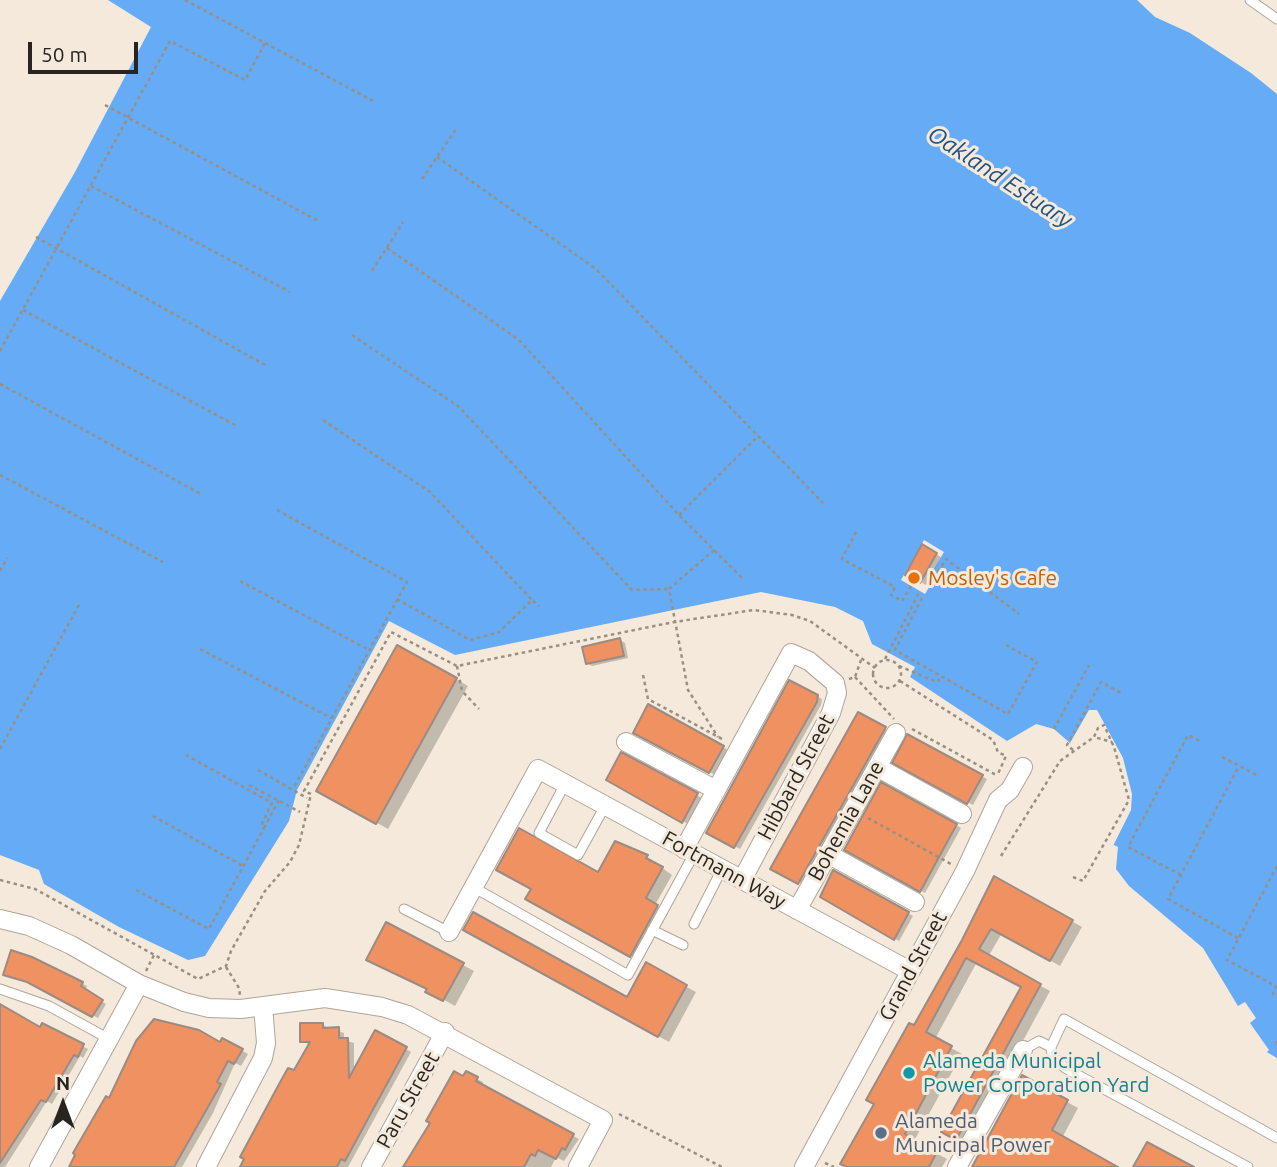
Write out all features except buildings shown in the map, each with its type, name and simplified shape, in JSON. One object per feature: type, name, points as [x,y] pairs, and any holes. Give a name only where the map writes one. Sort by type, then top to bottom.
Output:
[{"type":"street","points":[[689,851],[716,790],[791,653],[817,666],[835,683]]},
{"type":"street","name":"Hibbard Street","points":[[742,880],[831,713],[837,693],[835,683]]},
{"type":"street","name":"Bohemia Lane","points":[[797,910],[896,733]]},
{"type":"street","points":[[626,742],[716,790]]},
{"type":"street","points":[[877,767],[962,814]]},
{"type":"street","name":"Grand Street","points":[[804,1167],[965,871],[1005,780],[1023,767]]},
{"type":"street","name":"Fortmann Way","points":[[473,887],[538,769],[910,971]]},
{"type":"street","points":[[828,854],[915,902]]},
{"type":"street","points":[[449,932],[473,887]]},
{"type":"street","points":[[0,919],[29,926],[71,945],[141,979],[173,999],[209,1008],[263,1006],[325,999],[347,1000],[408,1015],[445,1032],[603,1120],[578,1167]]},
{"type":"street","points":[[40,1167],[141,979]]},
{"type":"street","points":[[206,1167],[263,1058],[266,1043],[263,1006]]},
{"type":"street","name":"Paru Street","points":[[371,1167],[445,1032]]},
{"type":"street","points":[[957,1167],[1023,1050]]},
{"type":"lane","points":[[1250,0],[1277,19]]},
{"type":"lane","points":[[565,784],[539,833],[578,855],[605,806]]},
{"type":"lane","points":[[473,887],[628,975],[653,930],[689,851]]},
{"type":"lane","points":[[694,924],[722,869]]},
{"type":"lane","points":[[404,909],[449,932]]},
{"type":"lane","points":[[653,930],[683,946]]},
{"type":"lane","points":[[0,989],[49,1006],[110,1039]]},
{"type":"lane","points":[[1248,1167],[1065,1068],[1052,1056],[1051,1047],[1064,1019],[1277,1138]]},
{"type":"lane","points":[[1023,1050],[1039,1041],[1051,1047]]},
{"type":"path","points":[[186,0],[375,102]]},
{"type":"path","points":[[0,351],[170,41],[245,80],[265,43]]},
{"type":"path","points":[[105,105],[320,222]]},
{"type":"path","points":[[422,179],[457,128]]},
{"type":"path","points":[[437,157],[596,269],[823,503]]},
{"type":"path","points":[[91,186],[290,292]]},
{"type":"path","points":[[372,271],[403,222]]},
{"type":"path","points":[[36,237],[267,366]]},
{"type":"path","points":[[387,248],[519,341],[679,515],[742,578]]},
{"type":"path","points":[[23,310],[235,425]]},
{"type":"path","points":[[352,335],[458,406],[632,590],[669,589],[714,550]]},
{"type":"path","points":[[0,384],[201,494]]},
{"type":"path","points":[[323,420],[430,492],[538,606]]},
{"type":"path","points":[[679,515],[758,436]]},
{"type":"path","points":[[0,475],[163,562]]},
{"type":"path","points":[[277,510],[407,582],[294,787]]},
{"type":"path","points":[[856,532],[842,559],[895,587],[891,595],[902,601],[911,586]]},
{"type":"path","points":[[0,571],[7,558]]},
{"type":"path","points":[[931,584],[946,559],[1018,614]]},
{"type":"path","points":[[240,582],[369,650]]},
{"type":"path","points":[[669,589],[688,690],[718,737]]},
{"type":"path","points":[[874,668],[885,660],[920,591]]},
{"type":"path","points":[[922,598],[895,650],[1008,714],[1037,662],[1006,645]]},
{"type":"path","points":[[397,599],[470,640],[499,632],[532,600]]},
{"type":"path","points":[[0,749],[80,603]]},
{"type":"path","points":[[309,796],[304,791],[391,632],[457,666],[738,610],[792,615],[826,631],[874,668]]},
{"type":"path","points":[[200,649],[331,718]]},
{"type":"path","points":[[855,677],[861,660]]},
{"type":"path","points":[[885,660],[937,682],[942,676]]},
{"type":"path","points":[[1054,729],[1089,665]]},
{"type":"path","points":[[457,666],[462,691],[479,709]]},
{"type":"path","points":[[899,666],[900,681]]},
{"type":"path","points":[[874,668],[874,677],[883,687],[892,688],[900,681]]},
{"type":"path","points":[[643,675],[648,699],[739,749]]},
{"type":"path","points":[[835,683],[855,677]]},
{"type":"path","points":[[855,677],[894,719],[1005,780],[1006,757],[998,752],[993,740],[900,681]]},
{"type":"path","points":[[1073,750],[1067,746],[1101,682],[1123,694]]},
{"type":"path","points":[[1001,856],[1060,761],[1094,737],[1104,725],[1112,742],[1129,800],[1083,881],[1073,877]]},
{"type":"path","points":[[1181,874],[1128,846],[1188,735],[1202,743]]},
{"type":"path","points":[[1094,737],[1112,742]]},
{"type":"path","points":[[186,755],[272,803],[261,826],[264,828]]},
{"type":"path","points":[[1222,757],[1257,775]]},
{"type":"path","points":[[1238,938],[1168,899],[1239,766]]},
{"type":"path","points":[[258,770],[309,796]]},
{"type":"path","points":[[249,785],[300,812]]},
{"type":"path","points":[[240,998],[239,988],[226,966],[230,951],[265,891],[290,862],[299,845],[309,796]]},
{"type":"path","points":[[136,890],[209,929],[279,800]]},
{"type":"path","points":[[853,810],[965,871]]},
{"type":"path","points":[[153,816],[243,866]]},
{"type":"path","points":[[1277,866],[1227,960],[1276,986],[1273,994],[1277,996]]},
{"type":"path","points":[[0,880],[35,889],[198,979],[226,966]]},
{"type":"path","points":[[141,979],[154,955]]},
{"type":"path","points":[[1277,1041],[1277,1046]]},
{"type":"water","name":"Oakland Estuary","points":[[108,0],[1151,0],[1161,14],[1277,88],[1277,1058],[1265,1051],[1261,1057],[1214,982],[1104,864],[1131,810],[1132,794],[1123,758],[1097,710],[1089,710],[1070,743],[1054,729],[1036,724],[1007,741],[910,677],[915,667],[872,644],[863,621],[835,607],[761,592],[455,655],[389,621],[297,790],[289,821],[205,956],[188,960],[119,927],[44,884],[39,870],[0,855],[0,301],[75,172],[151,27]]},
{"type":"pier","points":[[1137,0],[1155,0],[1163,11],[1198,29],[1277,83],[1277,94],[1251,73],[1190,33],[1155,17]]},
{"type":"pier","points":[[924,540],[944,552],[927,581],[931,584],[925,594],[901,580]]},
{"type":"pier","points":[[1110,843],[1118,847],[1116,869],[1129,886],[1203,948],[1238,1006],[1245,1002],[1256,1018],[1250,1023],[1269,1050],[1259,1060],[1212,984],[1108,877],[1100,864]]},
{"type":"place","name":"Mosley's Cafe","points":[[914,578]]},
{"type":"place","name":"Alameda Municipal Power Corporation Yard","points":[[909,1073]]},
{"type":"place","name":"Alameda Municipal Power","points":[[881,1133]]}]
